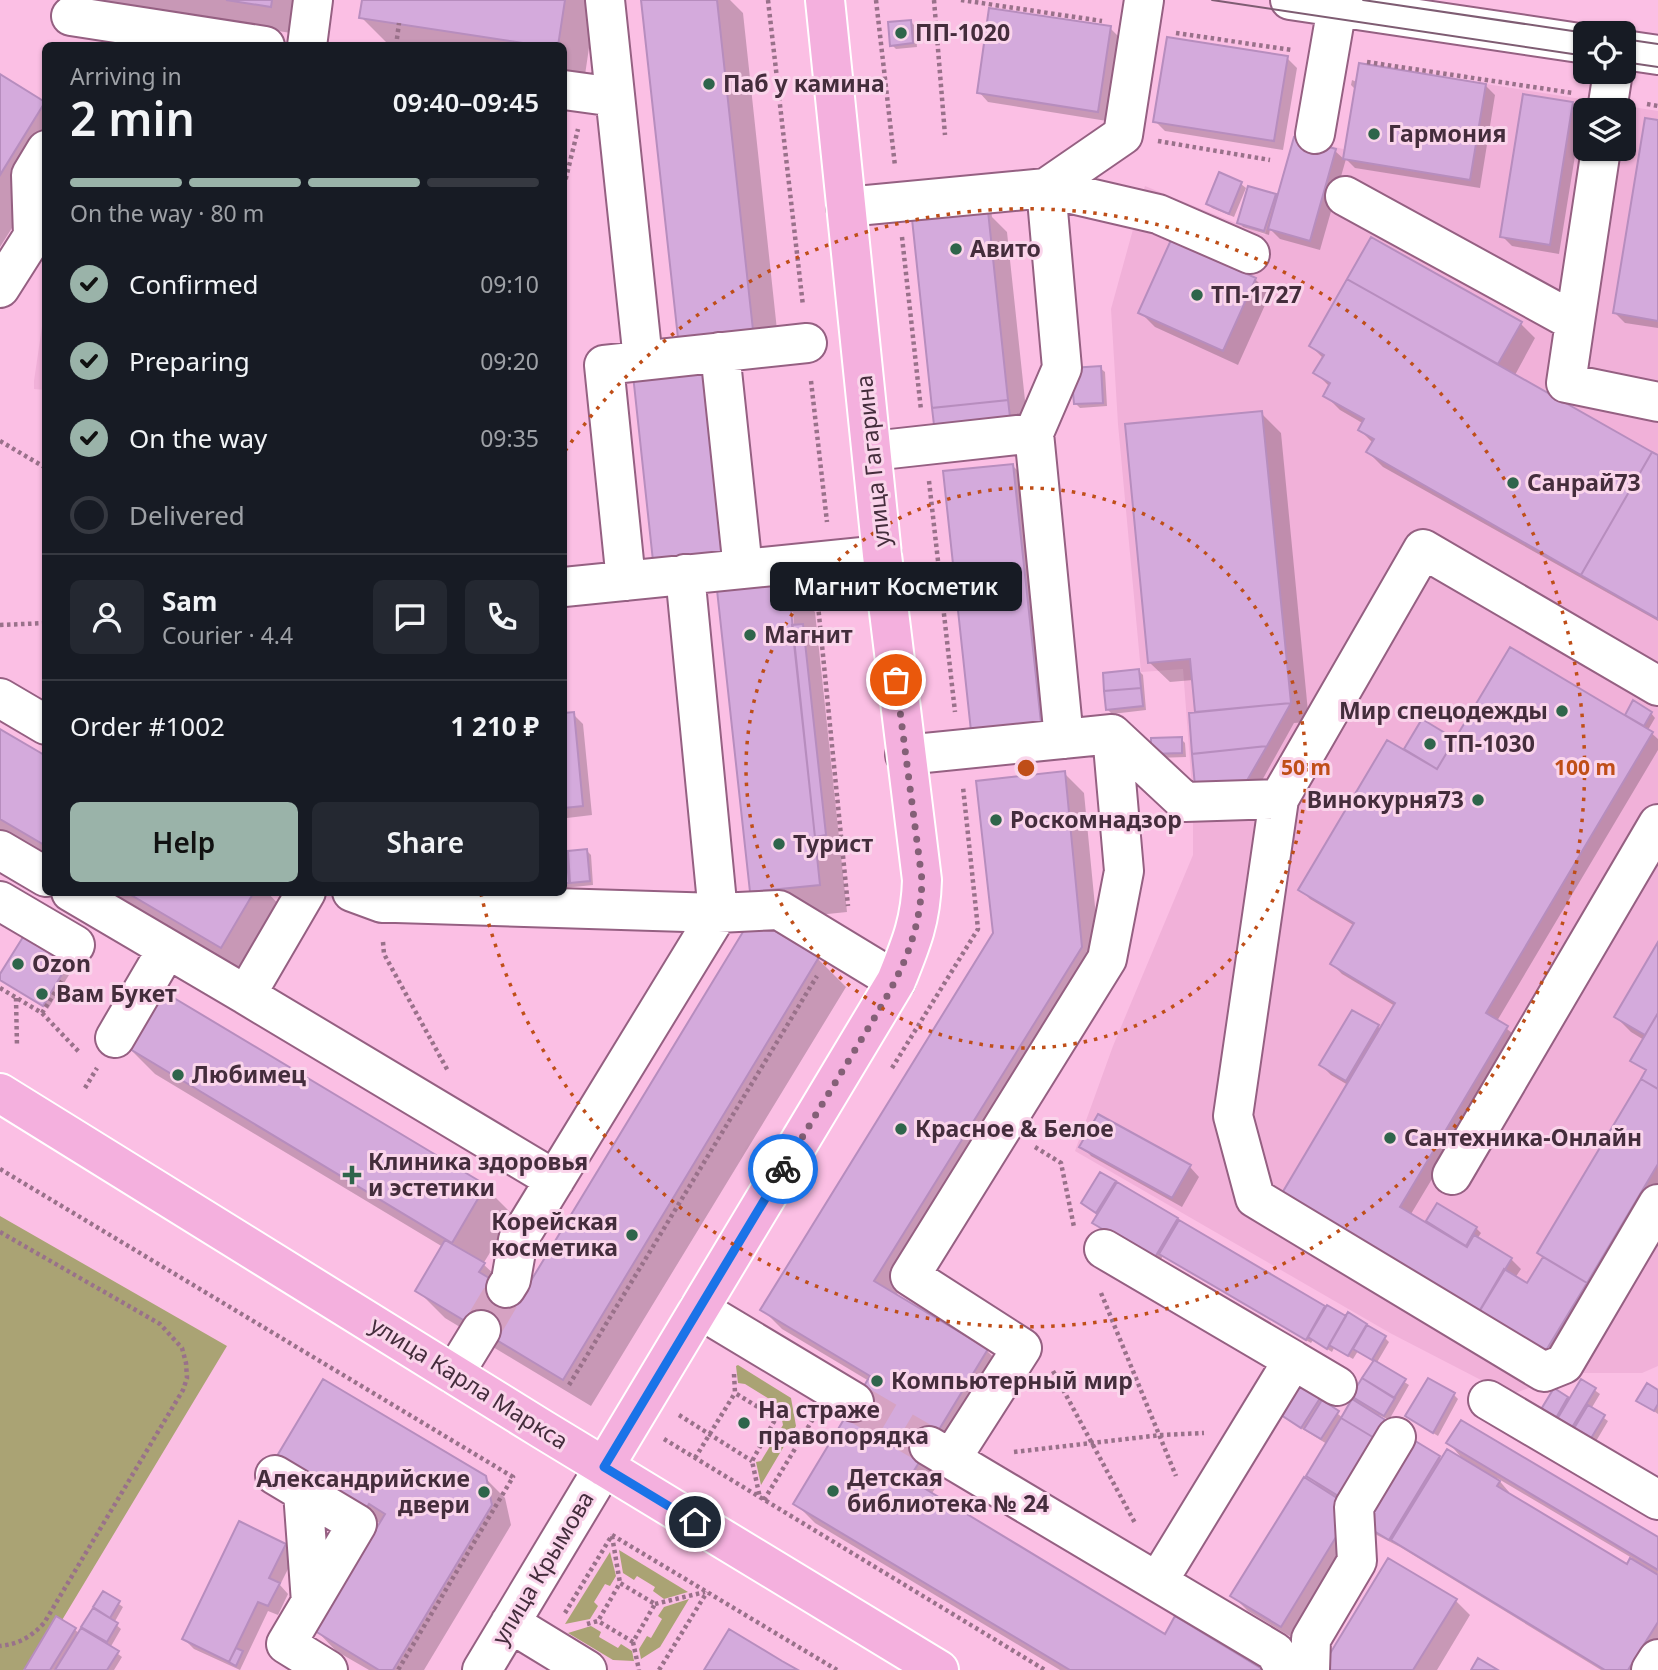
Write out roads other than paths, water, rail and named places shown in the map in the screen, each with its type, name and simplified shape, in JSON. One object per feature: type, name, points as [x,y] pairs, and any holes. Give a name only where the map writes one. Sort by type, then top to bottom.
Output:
[{"type":"main road","name":"улица Гагарина","points":[[604,1467],[896,981],[914,936],[921,909],[922,880],[882,555],[825,0]]},
{"type":"main road","name":"улица Карла Маркса","points":[[0,1093],[604,1467],[939,1670]]},
{"type":"street","points":[[308,42],[313,0]]},
{"type":"street","points":[[605,0],[588,94],[643,360]]},
{"type":"street","points":[[1045,188],[1123,135],[1144,0]]},
{"type":"street","points":[[1290,0],[1573,42]]},
{"type":"street","points":[[1315,134],[1337,7]]},
{"type":"street","points":[[71,16],[115,35],[210,42]]},
{"type":"street","points":[[1636,52],[1658,55]]},
{"type":"street","points":[[0,288],[33,236],[31,175],[42,157]]},
{"type":"street","points":[[1599,161],[1566,383],[1658,402]]},
{"type":"street","points":[[846,207],[1045,188],[1158,215],[1250,254]]},
{"type":"street","points":[[1045,188],[1062,368],[1034,433],[1064,739]]},
{"type":"street","points":[[1345,196],[1575,322]]},
{"type":"street","points":[[626,581],[604,365],[807,343]]},
{"type":"street","points":[[720,352],[743,569]]},
{"type":"street","points":[[872,451],[1034,433]]},
{"type":"street","points":[[1658,686],[1423,549],[1279,799],[1233,1116],[1255,1198],[1544,1371],[1564,1364],[1658,1205]]},
{"type":"street","points":[[567,587],[882,555]]},
{"type":"street","points":[[506,1288],[512,1280],[518,1240],[718,913],[685,574]]},
{"type":"street","points":[[0,698],[42,723]]},
{"type":"street","points":[[1112,734],[1124,871],[1107,959],[910,1276],[1022,1348],[940,1452],[1160,1577],[1275,1652],[1285,1670]]},
{"type":"street","points":[[905,755],[1112,734],[1185,802],[1279,799]]},
{"type":"street","points":[[1452,1175],[1658,824]]},
{"type":"street","points":[[0,850],[42,875]]},
{"type":"street","points":[[0,901],[68,940],[77,896],[555,1180]]},
{"type":"street","points":[[246,995],[304,896]]},
{"type":"street","points":[[381,898],[718,913],[779,910],[896,981]]},
{"type":"street","points":[[115,1038],[167,949]]},
{"type":"street","points":[[1093,1255],[1337,1386]]},
{"type":"street","points":[[699,1309],[843,1395]]},
{"type":"street","points":[[454,1374],[481,1331]]},
{"type":"street","points":[[1160,1577],[1293,1360]]},
{"type":"street","points":[[1488,1400],[1658,1500]]},
{"type":"street","points":[[1310,1670],[1311,1639],[1357,1561],[1354,1507],[1396,1437]]},
{"type":"street","name":"улица Крымова","points":[[482,1670],[604,1467]]},
{"type":"street","points":[[310,1602],[289,1483],[357,1524],[286,1644],[328,1670]]},
{"type":"street","points":[[510,1623],[587,1670]]},
{"type":"street","points":[[1651,1670],[1658,1658]]},
{"type":"tunnel","points":[[481,1330],[506,1288]]},
{"type":"tunnel","points":[[854,1402],[929,1446]]},
{"type":"tram line","points":[[1212,0],[1573,54]]},
{"type":"tram line","points":[[1363,0],[1573,31]]},
{"type":"tram line","points":[[1636,41],[1658,44]]},
{"type":"tram line","points":[[1636,64],[1658,67]]},
{"type":"place","name":"ПП-1020","points":[[901,33]]},
{"type":"place","name":"Паб у камина","points":[[709,84]]},
{"type":"place","name":"Гармония","points":[[1374,134]]},
{"type":"place","name":"Авито","points":[[956,249]]},
{"type":"place","name":"ТП-1727","points":[[1197,295]]},
{"type":"place","name":"Санрай73","points":[[1513,483]]},
{"type":"place","name":"Магнит","points":[[750,635]]},
{"type":"place","name":"Магнит Косметик","points":[[896,680]]},
{"type":"place","name":"Мир спецодежды","points":[[1562,711]]},
{"type":"place","name":"ТП-1030","points":[[1430,744]]},
{"type":"place","name":"Винокурня73","points":[[1478,800]]},
{"type":"place","name":"Роскомнадзор","points":[[996,820]]},
{"type":"place","name":"Турист","points":[[779,844]]},
{"type":"place","name":"Ozon","points":[[18,964]]},
{"type":"place","name":"Вам Букет","points":[[42,994]]},
{"type":"place","name":"Любимец","points":[[178,1075]]},
{"type":"place","name":"Красное & Белое","points":[[901,1129]]},
{"type":"place","name":"Сантехника-Онлайн","points":[[1390,1138]]},
{"type":"place","name":"Клиника здоровья и эстетики","points":[[352,1175]]},
{"type":"place","name":"Корейская косметика","points":[[632,1235]]},
{"type":"place","name":"Компьютерный мир","points":[[877,1381]]},
{"type":"place","name":"На страже правопорядка","points":[[744,1423]]},
{"type":"place","name":"Детская библиотека № 24","points":[[833,1491]]},
{"type":"place","name":"Александрийские двери","points":[[484,1492]]}]
